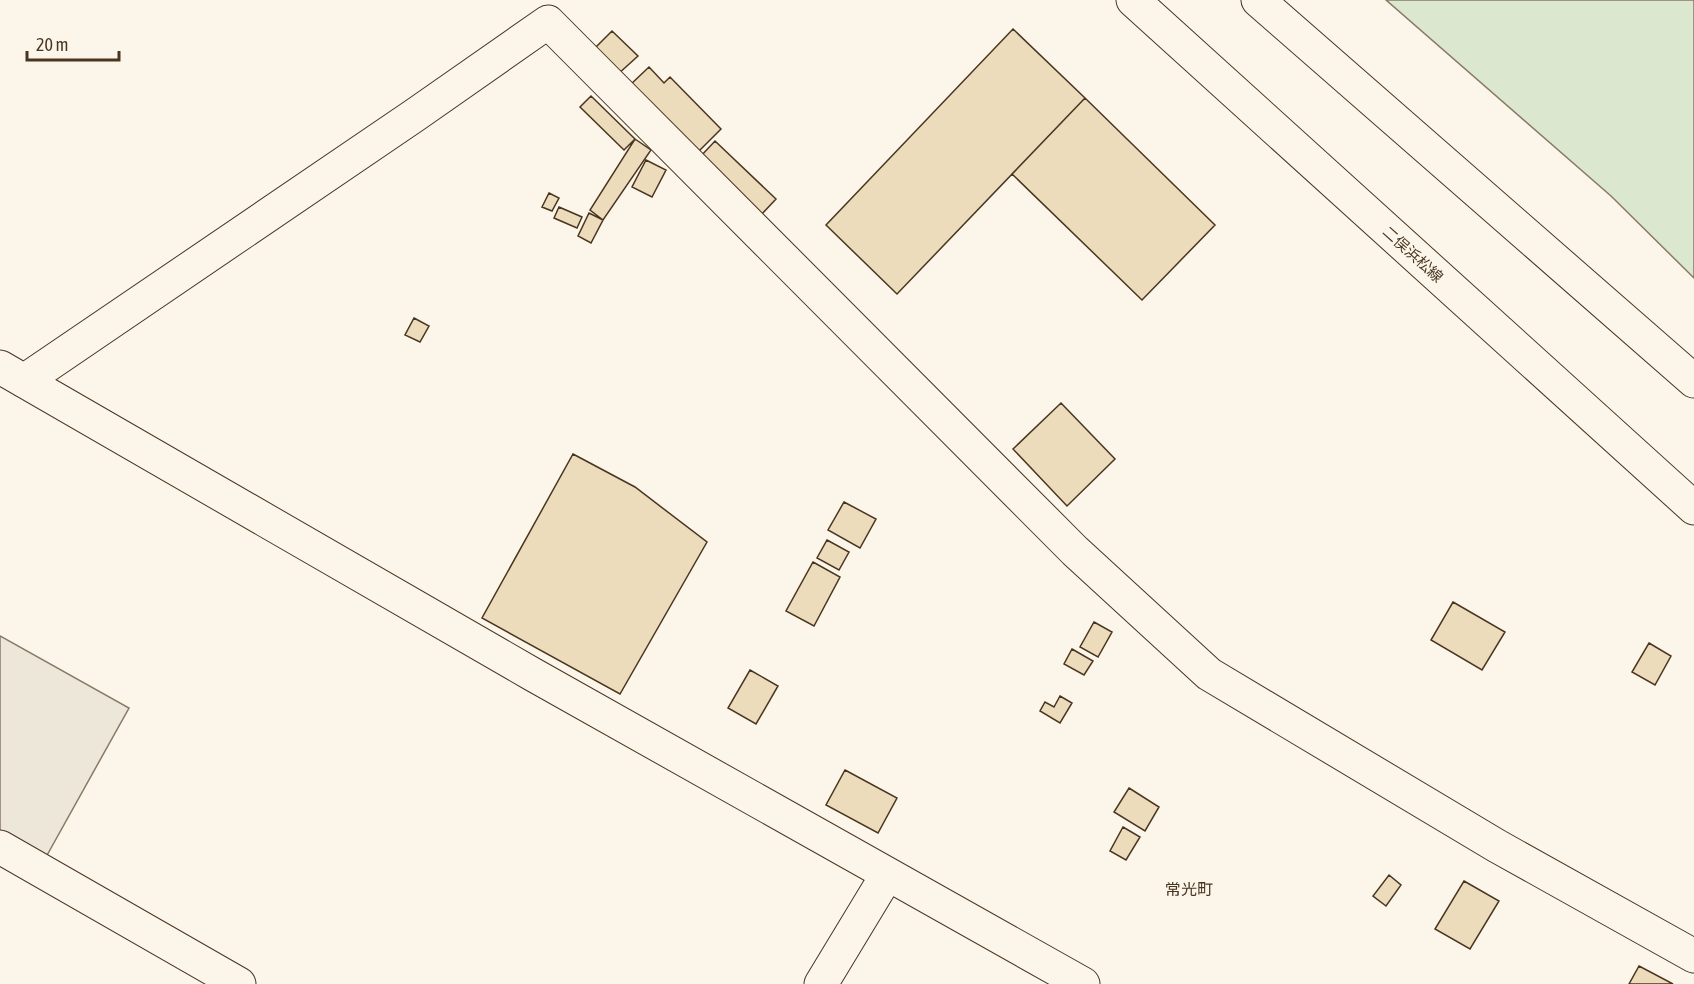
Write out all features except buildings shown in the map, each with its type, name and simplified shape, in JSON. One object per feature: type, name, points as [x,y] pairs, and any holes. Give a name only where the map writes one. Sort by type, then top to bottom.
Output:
[{"type":"street","name":"二俣浜松線","points":[[1133,0],[1694,508]]},
{"type":"street","points":[[1258,0],[1694,381]]},
{"type":"street","points":[[1083,984],[532,674],[12,374],[416,116],[548,22],[1075,551],[1209,674],[1497,846],[1694,956]]},
{"type":"street","points":[[0,846],[239,984]]},
{"type":"street","points":[[821,984],[887,875]]},
{"type":"green space","points":[[1386,0],[1694,0],[1694,278],[1611,196]]},
{"type":"shaded area","points":[[0,636],[129,708],[46,857],[0,831]]},
{"type":"district","name":"常光町","points":[[1189,889]]}]
